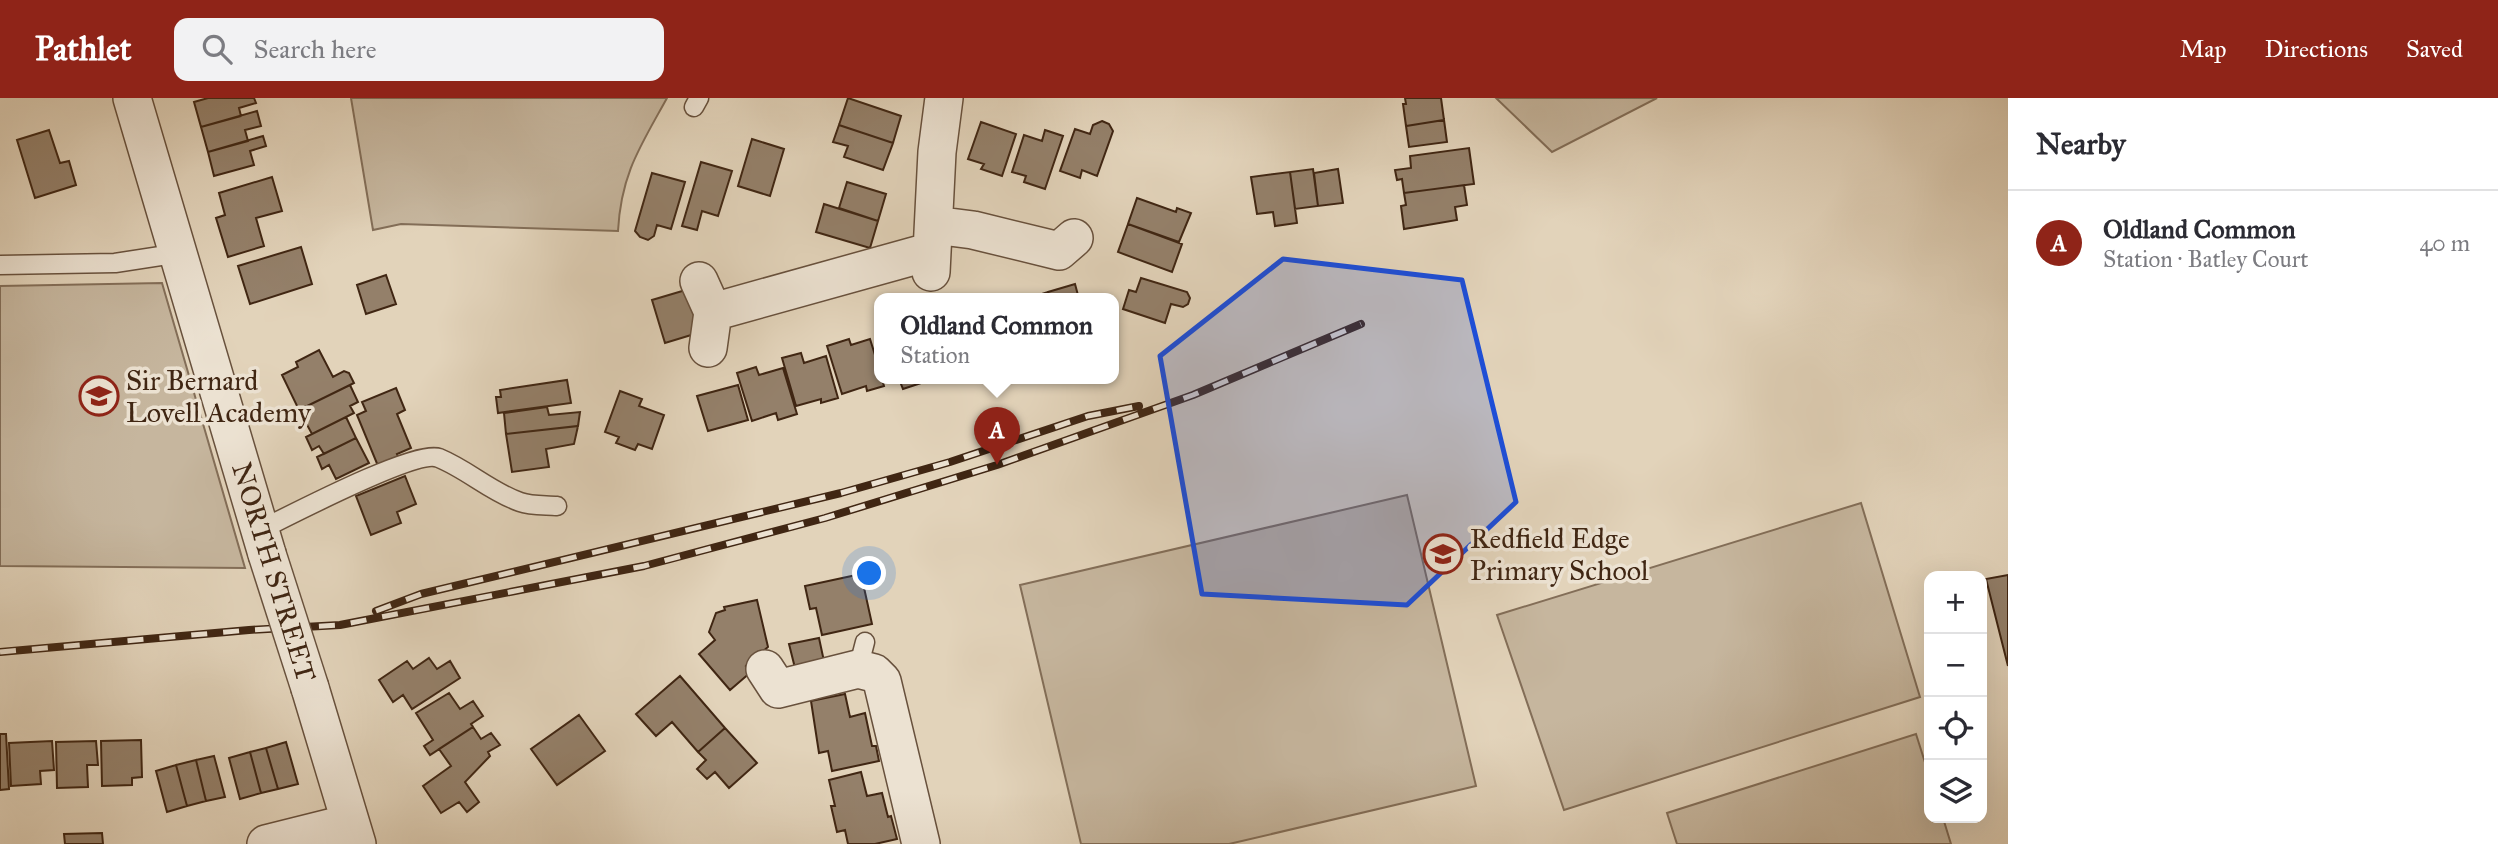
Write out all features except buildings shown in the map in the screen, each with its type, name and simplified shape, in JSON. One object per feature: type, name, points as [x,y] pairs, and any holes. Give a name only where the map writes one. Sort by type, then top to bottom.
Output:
[{"type":"street","name":"NORTH STREET","points":[[132,98],[353,833]]},
{"type":"street","points":[[933,249],[937,152],[944,98]]},
{"type":"street","points":[[708,348],[706,297],[933,249],[973,230],[1059,251],[1074,238]]},
{"type":"street","points":[[765,669],[778,689],[862,656],[882,681],[920,844]]},
{"type":"street","points":[[266,844],[353,833]]},
{"type":"lane","points":[[0,264],[115,263],[180,253]]},
{"type":"lane","points":[[264,542],[388,470],[412,461],[436,457],[491,489],[522,503],[557,506]]},
{"type":"highlighted area","points":[[1283,259],[1462,280],[1516,502],[1407,605],[1202,594],[1160,356]]},
{"type":"shaded area","points":[[351,98],[667,98],[640,147],[628,177],[618,231],[401,224],[373,230]]},
{"type":"shaded area","points":[[1496,98],[1657,98],[1552,152]]},
{"type":"shaded area","name":"Sir Bernard Lovell Academy","points":[[162,283],[245,568],[0,566],[0,286]]},
{"type":"shaded area","points":[[1407,495],[1476,786],[1229,844],[1081,844],[1020,585]]},
{"type":"shaded area","points":[[1861,503],[1920,697],[1564,810],[1497,615]]},
{"type":"shaded area","points":[[1916,734],[1924,759],[1924,823],[1945,823],[1951,844],[1677,844],[1667,813]]},
{"type":"railway","points":[[0,652],[249,630],[340,625],[644,566],[825,518],[997,465],[1193,395],[1361,324]]},
{"type":"railway","points":[[376,611],[421,594],[841,493],[950,462],[1088,416],[1139,406]]},
{"type":"place","name":"Sir Bernard Lovell Academy","points":[[99,396]]},
{"type":"place","name":"Oldland Common","points":[[997,465]]},
{"type":"place","name":"Redfield Edge Primary School","points":[[1443,554]]}]
